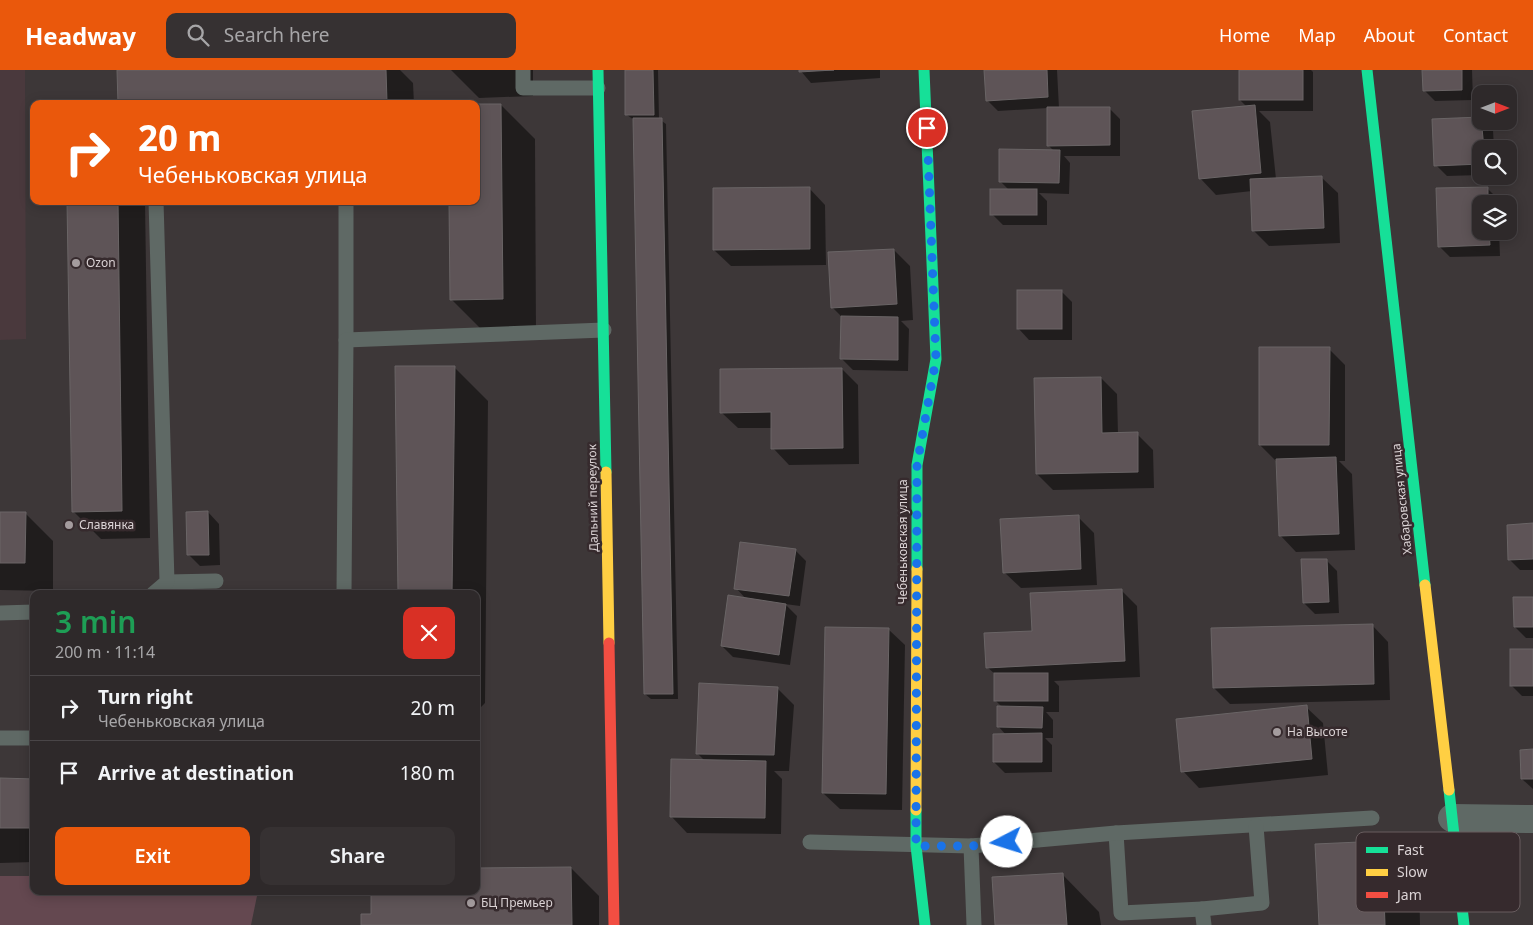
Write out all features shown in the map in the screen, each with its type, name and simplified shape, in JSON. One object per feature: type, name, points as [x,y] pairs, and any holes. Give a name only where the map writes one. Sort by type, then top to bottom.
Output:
[{"type":"street","name":"Дальний переулок","points":[[598,70],[614,925]]},
{"type":"street","name":"Чебеньковская улица","points":[[924,70],[936,359],[917,465],[916,846],[925,925]]},
{"type":"street","name":"Хабаровская улица","points":[[1367,70],[1454,832]]},
{"type":"street","points":[[1452,818],[1533,819]]},
{"type":"street","name":"Хабаровская улица","points":[[1463,912],[1464,925]]},
{"type":"lane","points":[[523,70],[523,88],[598,88]]},
{"type":"lane","points":[[156,205],[167,582]]},
{"type":"lane","points":[[344,590],[346,205]]},
{"type":"lane","points":[[346,340],[604,330]]},
{"type":"lane","points":[[158,590],[167,582],[216,581]]},
{"type":"lane","points":[[0,612],[30,612]]},
{"type":"lane","points":[[0,738],[30,738]]},
{"type":"lane","points":[[810,842],[971,846],[1116,833],[1372,818]]},
{"type":"lane","points":[[1116,833],[1121,913],[1202,909],[1262,904],[1256,826]]},
{"type":"lane","points":[[971,846],[974,925]]},
{"type":"lane","points":[[1202,909],[1204,925]]},
{"type":"shaded area","points":[[0,70],[25,70],[26,339],[0,340]]},
{"type":"shaded area","points":[[0,876],[30,876],[30,895],[257,895],[251,925],[0,925]]},
{"type":"building","points":[[117,70],[386,70],[387,100],[118,100]]},
{"type":"building","points":[[625,70],[653,70],[654,115],[625,115]]},
{"type":"building","points":[[799,70],[834,70],[799,72]]},
{"type":"building","points":[[984,70],[1047,70],[1048,97],[986,101]]},
{"type":"building","points":[[1239,70],[1303,70],[1303,100],[1239,100]]},
{"type":"building","points":[[1422,70],[1462,70],[1462,90],[1423,91]]},
{"type":"building","points":[[480,104],[501,104],[503,299],[450,300],[449,205],[480,205]]},
{"type":"building","points":[[1255,105],[1261,173],[1199,179],[1192,111]]},
{"type":"building","points":[[1047,107],[1110,107],[1110,145],[1047,146]]},
{"type":"building","points":[[1472,117],[1472,130],[1482,130],[1483,140],[1472,140],[1472,164],[1434,166],[1432,119]]},
{"type":"building","points":[[633,118],[662,118],[673,694],[644,694]]},
{"type":"building","points":[[999,149],[1060,150],[1059,183],[999,182]]},
{"type":"building","points":[[1322,176],[1324,228],[1252,231],[1250,179]]},
{"type":"building","points":[[810,187],[810,249],[713,250],[713,188]]},
{"type":"building","points":[[1488,187],[1488,195],[1472,195],[1472,240],[1490,240],[1490,245],[1438,247],[1436,188]]},
{"type":"building","points":[[990,189],[1037,189],[1037,215],[990,215]]},
{"type":"building","points":[[67,205],[118,205],[122,511],[72,512]]},
{"type":"building","points":[[894,249],[897,304],[831,308],[828,252]]},
{"type":"building","points":[[1017,290],[1062,290],[1062,329],[1017,329]]},
{"type":"building","points":[[841,316],[898,317],[898,360],[840,359]]},
{"type":"building","points":[[1259,347],[1330,347],[1329,445],[1259,445]]},
{"type":"building","points":[[395,366],[455,366],[452,590],[398,590]]},
{"type":"building","points":[[842,368],[843,448],[771,449],[771,412],[720,413],[720,369]]},
{"type":"building","points":[[1101,377],[1102,433],[1138,432],[1138,472],[1036,474],[1034,378]]},
{"type":"building","points":[[1336,457],[1339,534],[1279,536],[1276,459]]},
{"type":"building","points":[[208,511],[209,555],[187,555],[186,512]]},
{"type":"building","points":[[0,512],[26,512],[25,563],[0,563]]},
{"type":"building","points":[[1079,515],[1081,569],[1003,573],[1000,519]]},
{"type":"building","points":[[1533,523],[1533,559],[1508,560],[1507,525]]},
{"type":"building","points":[[740,542],[796,549],[789,596],[734,589]]},
{"type":"building","points":[[1301,559],[1327,559],[1329,602],[1303,603]]},
{"type":"building","points":[[1122,589],[1125,661],[986,668],[984,633],[1032,631],[1030,593]]},
{"type":"building","points":[[728,595],[786,604],[779,655],[721,646]]},
{"type":"building","points":[[1513,597],[1533,597],[1533,627],[1514,627]]},
{"type":"building","points":[[1373,624],[1374,684],[1213,688],[1211,628]]},
{"type":"building","points":[[825,627],[889,628],[886,794],[822,793]]},
{"type":"building","points":[[1510,649],[1533,649],[1533,686],[1510,686]]},
{"type":"building","points":[[994,673],[1048,673],[1048,701],[994,701]]},
{"type":"building","points":[[699,683],[778,687],[774,755],[696,754]]},
{"type":"building","points":[[1307,705],[1312,759],[1181,772],[1176,719]]},
{"type":"building","points":[[997,706],[1043,707],[1042,728],[997,727]]},
{"type":"building","points":[[1042,733],[1042,762],[993,762],[993,734]]},
{"type":"building","points":[[1533,749],[1533,779],[1521,779],[1520,750]]},
{"type":"building","points":[[671,759],[766,761],[765,818],[670,817]]},
{"type":"building","points":[[0,778],[30,779],[30,828],[0,828]]},
{"type":"building","points":[[1356,842],[1356,912],[1385,912],[1385,925],[1319,925],[1315,844]]},
{"type":"building","name":"БЦ Премьер","points":[[571,867],[572,925],[361,925],[361,914],[371,914],[371,895],[480,895],[480,868]]},
{"type":"building","points":[[1063,873],[1067,925],[995,925],[992,877]]},
{"type":"traffic: fast","points":[[598,70],[606,472]]},
{"type":"traffic: fast","points":[[917,569],[917,465],[936,359],[924,70]]},
{"type":"traffic: fast","points":[[1367,70],[1425,585]]},
{"type":"traffic: fast","points":[[1449,790],[1454,832]]},
{"type":"traffic: fast","points":[[916,810],[916,846],[925,925]]},
{"type":"traffic: fast","points":[[1463,912],[1464,925]]},
{"type":"traffic: slow","points":[[606,472],[609,643]]},
{"type":"traffic: slow","points":[[916,810],[917,569]]},
{"type":"traffic: slow","points":[[1425,585],[1449,790]]},
{"type":"traffic: jam","points":[[609,643],[614,925]]},
{"type":"place","name":"Ozon","points":[[76,263]]},
{"type":"place","name":"Славянка","points":[[69,525]]},
{"type":"place","name":"На Высоте","points":[[1277,732]]},
{"type":"place","name":"БЦ Премьер","points":[[471,903]]},
{"type":"route","points":[[927,128],[936,359],[917,465],[916,846],[971,846],[1007,842]]}]
